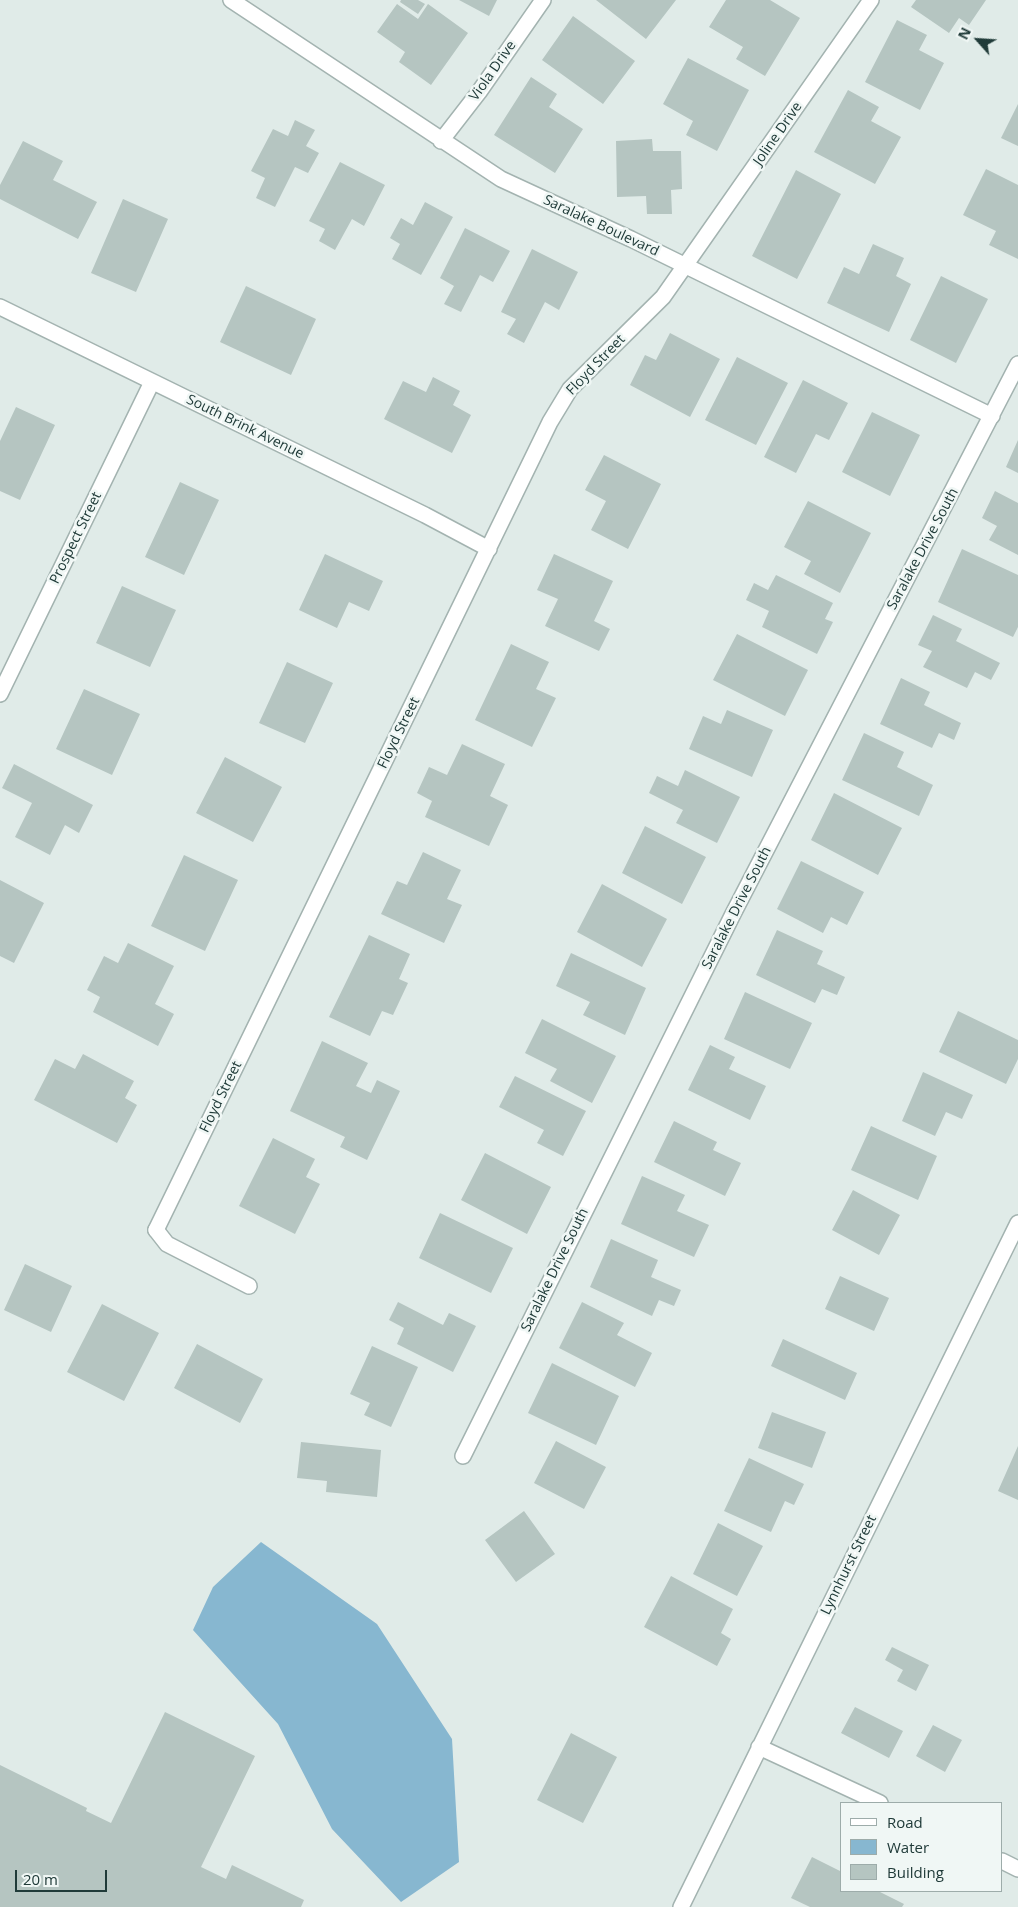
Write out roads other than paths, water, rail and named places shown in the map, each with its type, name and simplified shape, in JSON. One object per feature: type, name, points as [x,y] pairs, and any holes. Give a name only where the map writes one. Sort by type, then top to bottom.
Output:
[{"type":"street","name":"Saralake Boulevard","points":[[231,0],[501,179],[631,239],[992,416]]},
{"type":"street","name":"Viola Drive","points":[[441,141],[479,92],[543,0]]},
{"type":"street","name":"Joline Drive","points":[[686,267],[870,0]]},
{"type":"street","name":"Floyd Street","points":[[249,1286],[167,1244],[156,1230],[550,422],[570,389],[663,297],[686,267]]},
{"type":"street","name":"South Brink Avenue","points":[[0,307],[489,548]]},
{"type":"street","name":"Saralake Drive South","points":[[463,1456],[734,912],[1018,364]]},
{"type":"street","name":"Prospect Street","points":[[0,694],[152,382]]},
{"type":"street","name":"Lynnhurst Street","points":[[681,1907],[1018,1223]]},
{"type":"street","points":[[759,1747],[878,1802]]},
{"type":"street","points":[[1003,1862],[1018,1869]]},
{"type":"water","points":[[261,1542],[377,1624],[452,1739],[459,1862],[401,1902],[332,1829],[278,1724],[193,1630],[213,1587]]}]
